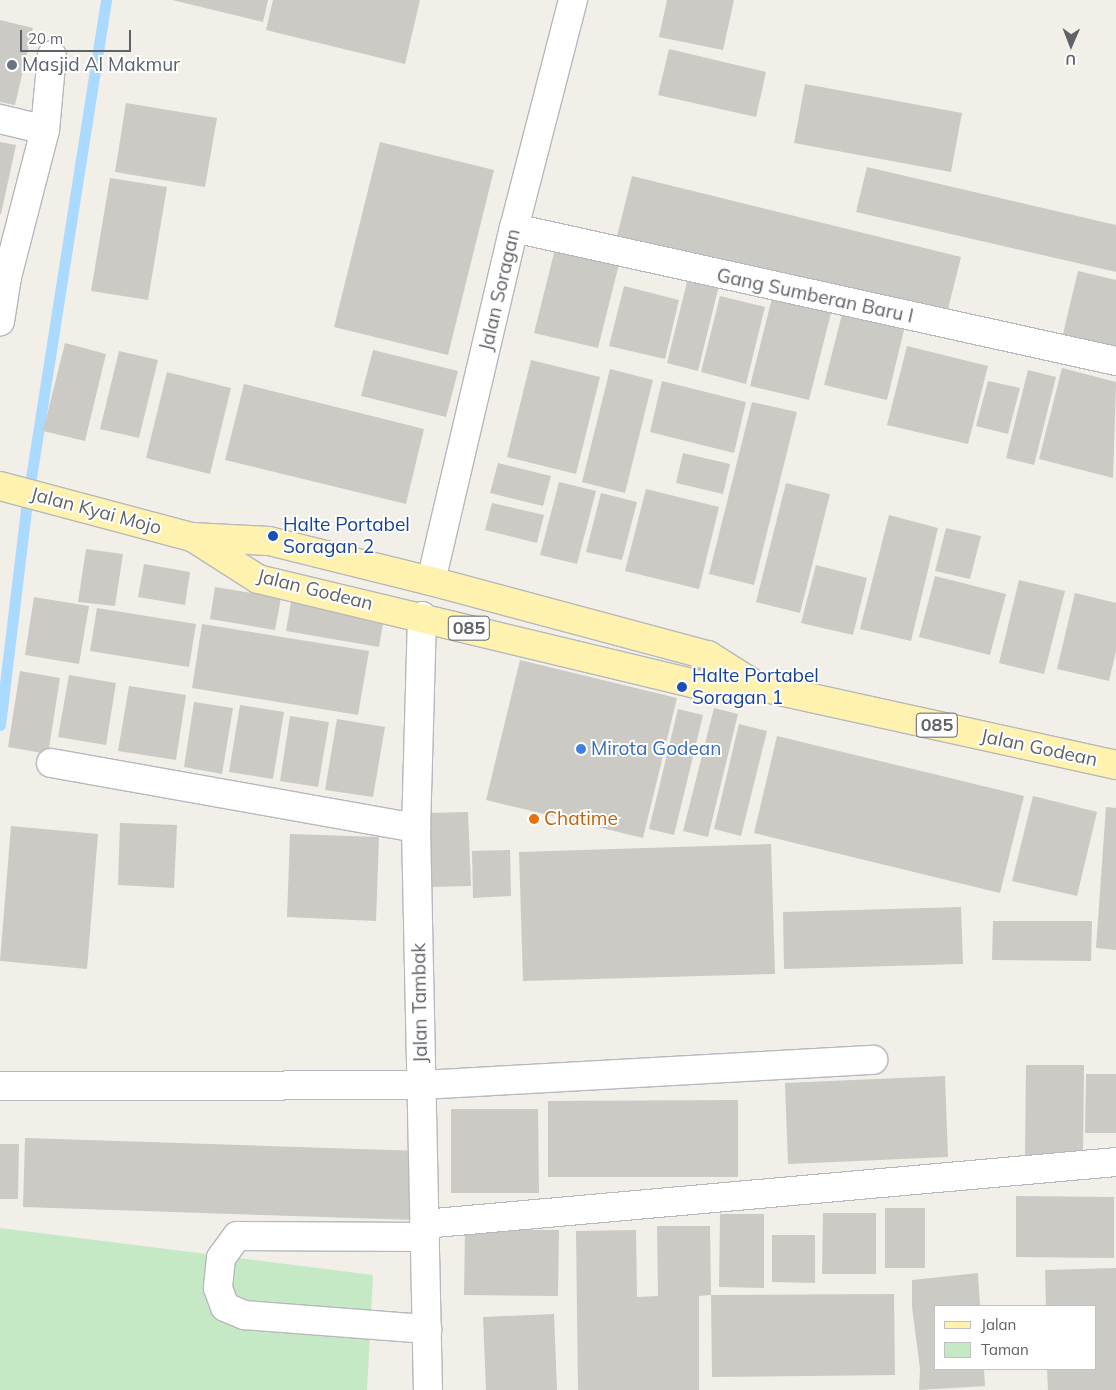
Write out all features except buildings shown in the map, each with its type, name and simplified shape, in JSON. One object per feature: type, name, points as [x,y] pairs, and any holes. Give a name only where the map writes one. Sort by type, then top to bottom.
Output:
[{"type":"main road","name":"Jalan Kyai Mojo","points":[[0,486],[192,538]]},
{"type":"main road","name":"Jalan Godean","points":[[192,538],[269,541],[431,581],[708,655],[757,686]]},
{"type":"main road","name":"Jalan Godean","points":[[192,538],[258,579],[422,616],[700,685],[757,686],[1116,765]]},
{"type":"street","name":"Jalan Soragan","points":[[431,581],[514,228],[573,0]]},
{"type":"street","points":[[0,321],[3,276],[45,130],[52,55]]},
{"type":"street","points":[[0,119],[45,130]]},
{"type":"street","name":"Gang Sumberan Baru I","points":[[514,228],[1116,361]]},
{"type":"street","name":"Jalan Tambak","points":[[422,616],[416,828],[428,1390]]},
{"type":"street","points":[[51,763],[416,828]]},
{"type":"street","points":[[0,1086],[422,1085],[873,1060]]},
{"type":"street","points":[[427,1329],[244,1315],[225,1307],[218,1288],[221,1258],[236,1236],[425,1231],[1116,1162]]},
{"type":"green space","points":[[0,1228],[373,1275],[367,1390],[0,1390]]},
{"type":"waterway","points":[[0,725],[27,503],[106,0]]},
{"type":"place","name":"Masjid Al Makmur","points":[[12,65]]},
{"type":"place","name":"Halte Portabel Soragan 2","points":[[273,536]]},
{"type":"place","name":"Halte Portabel Soragan 1","points":[[682,687]]},
{"type":"place","name":"Mirota Godean","points":[[581,749]]},
{"type":"place","name":"Chatime","points":[[534,819]]}]
